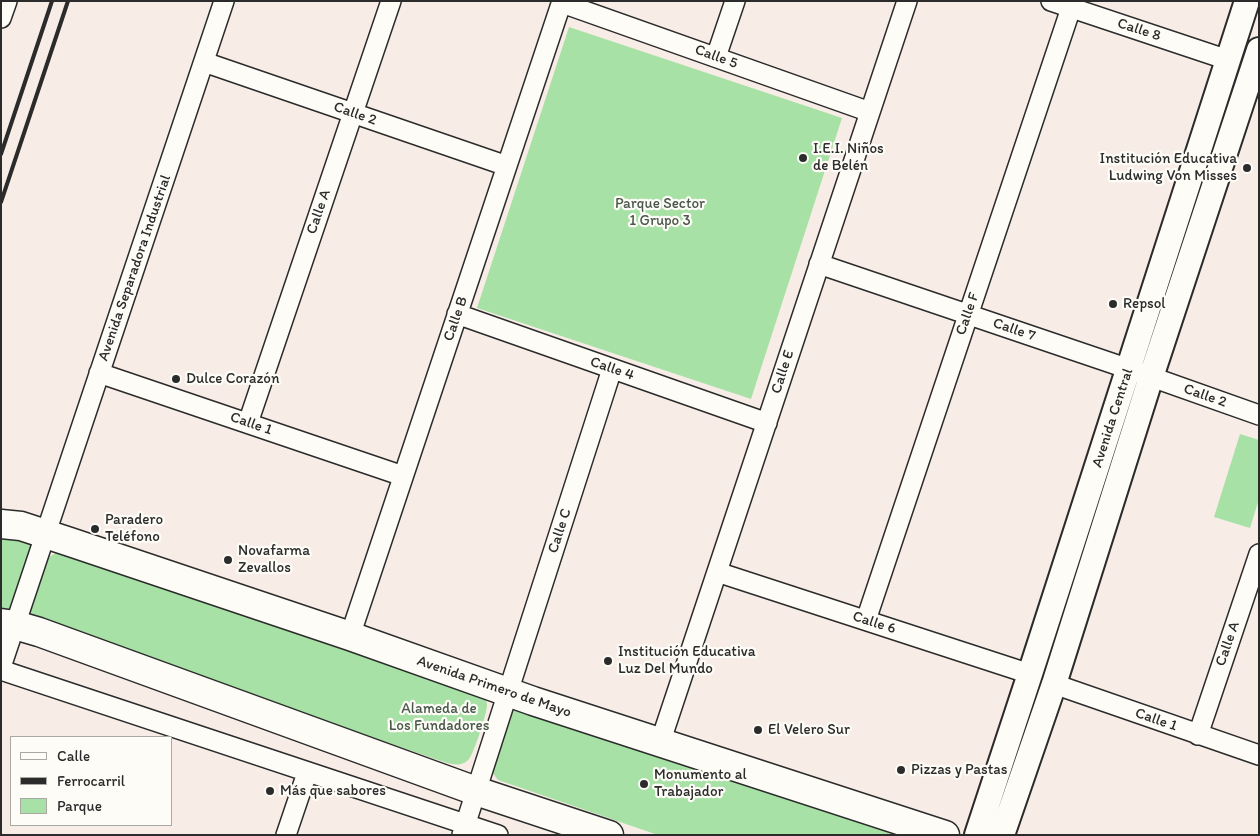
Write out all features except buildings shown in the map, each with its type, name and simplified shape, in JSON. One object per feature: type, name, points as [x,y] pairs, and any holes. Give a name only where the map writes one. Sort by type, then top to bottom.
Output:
[{"type":"main road","points":[[1,524],[21,526],[45,534]]},
{"type":"main road","name":"Avenida Primero de Mayo","points":[[45,534],[350,636],[508,692],[945,835]]},
{"type":"main road","points":[[8,624],[39,632],[476,791],[609,835]]},
{"type":"street","points":[[1,18],[7,1]]},
{"type":"street","name":"Avenida Separadora Industrial","points":[[1,668],[8,624],[45,534],[224,1]]},
{"type":"street","name":"Calle A","points":[[248,423],[391,1]]},
{"type":"street","points":[[716,57],[735,1]]},
{"type":"street","name":"Calle E","points":[[660,742],[907,1]]},
{"type":"street","name":"Calle 8","points":[[1051,1],[1228,60]]},
{"type":"street","name":"Avenida Central","points":[[977,835],[1247,1]]},
{"type":"street","name":"Calle 5","points":[[562,2],[870,112]]},
{"type":"street","name":"Calle B","points":[[350,636],[562,2]]},
{"type":"street","name":"Calle F","points":[[866,620],[1071,8]]},
{"type":"street","name":"Calle 2","points":[[204,62],[507,166]]},
{"type":"street","name":"Avenida Central","points":[[1002,835],[1054,684],[1151,377],[1256,65]]},
{"type":"street","name":"Calle 7","points":[[819,264],[1151,377]]},
{"type":"street","name":"Calle 4","points":[[458,314],[767,422]]},
{"type":"street","name":"Calle C","points":[[464,830],[612,369]]},
{"type":"street","name":"Calle 1","points":[[100,373],[403,476]]},
{"type":"street","name":"Calle 2","points":[[1151,377],[1259,415]]},
{"type":"street","name":"Calle A","points":[[1198,735],[1259,554]]},
{"type":"street","name":"Calle 6","points":[[717,572],[1030,674]]},
{"type":"street","points":[[1,668],[308,772],[464,830],[498,835]]},
{"type":"street","name":"Calle 1","points":[[1054,684],[1259,755]]},
{"type":"street","points":[[286,835],[308,772]]},
{"type":"green space","name":"Parque Sector 1 Grupo 3","points":[[569,27],[842,118],[751,399],[477,308]]},
{"type":"green space","points":[[1240,434],[1259,440],[1259,499],[1250,528],[1214,517]]},
{"type":"green space","points":[[1,529],[39,537],[12,621],[1,617]]},
{"type":"green space","name":"Alameda de Los Fundadores","points":[[56,553],[67,553],[483,694],[487,705],[480,733],[471,755],[462,764],[447,763],[36,623],[29,608],[47,558]]},
{"type":"green space","name":"Alameda de Los Fundadores","points":[[517,706],[914,835],[658,835],[498,780],[490,766],[512,709]]},
{"type":"railway","points":[[1,154],[52,1]]},
{"type":"railway","points":[[1,202],[68,1]]},
{"type":"place","name":"I.E.I. Niños de Belén","points":[[803,158]]},
{"type":"place","name":"Institución Educativa Ludwing Von Misses","points":[[1247,168]]},
{"type":"place","name":"Repsol","points":[[1113,304]]},
{"type":"place","name":"Dulce Corazón","points":[[176,379]]},
{"type":"place","name":"Paradero Teléfono","points":[[95,529]]},
{"type":"place","name":"Novafarma Zevallos","points":[[228,560]]},
{"type":"place","name":"Institución Educativa Luz Del Mundo","points":[[608,661]]},
{"type":"place","name":"El Velero Sur","points":[[758,730]]},
{"type":"place","name":"Pizzas y Pastas","points":[[901,770]]},
{"type":"place","name":"Monumento al Trabajador","points":[[644,784]]},
{"type":"place","name":"Más que sabores","points":[[270,791]]}]
